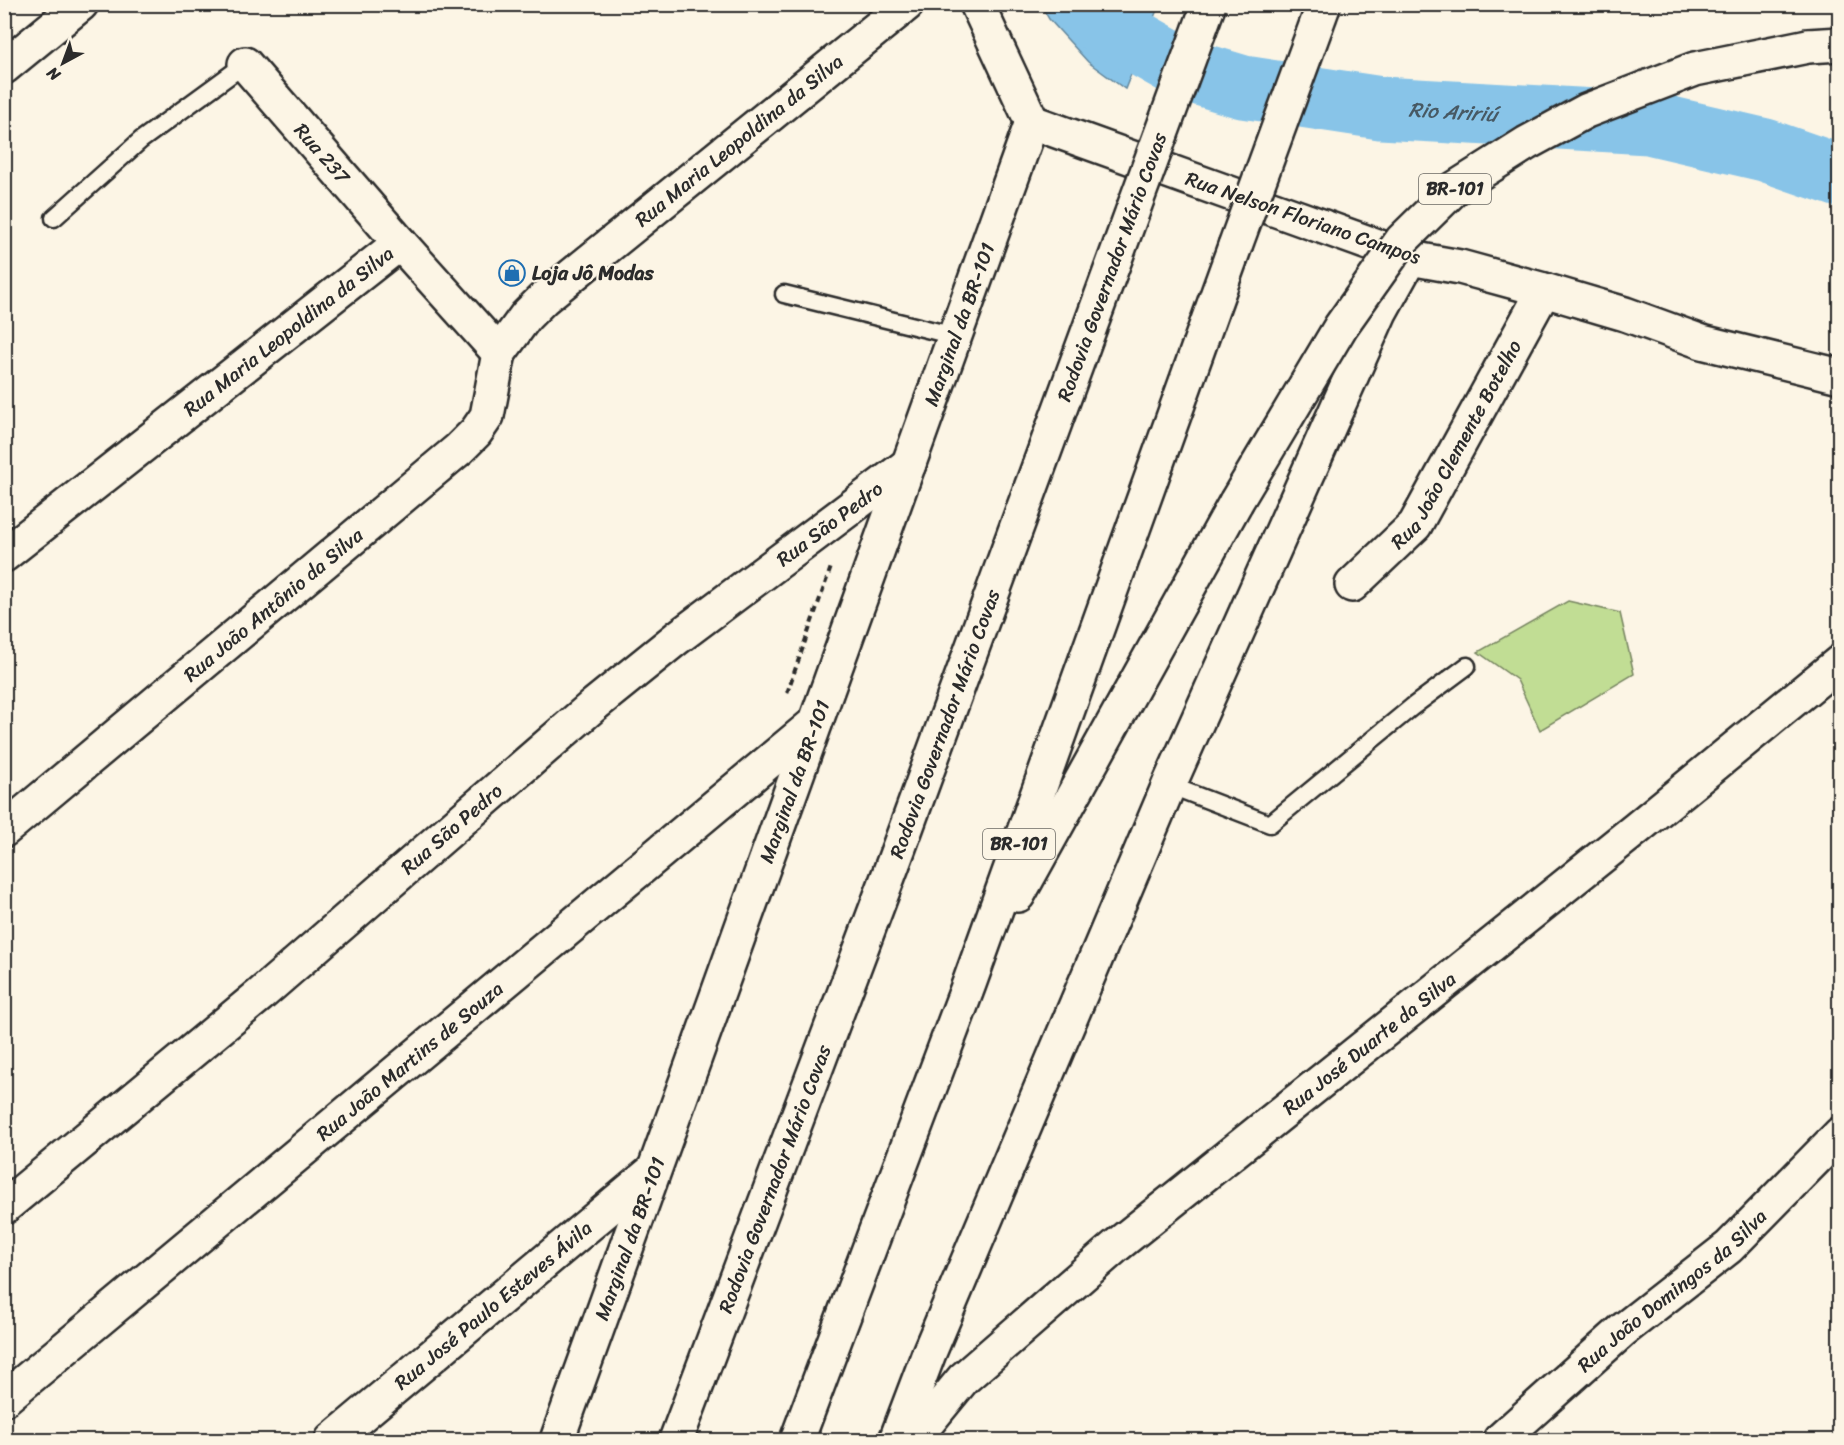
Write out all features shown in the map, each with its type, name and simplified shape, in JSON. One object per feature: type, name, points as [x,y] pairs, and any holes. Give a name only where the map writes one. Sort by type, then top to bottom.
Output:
[{"type":"main road","points":[[4,67],[81,4]]},
{"type":"main road","name":"Rua Maria Leopoldina da Silva","points":[[4,555],[400,243],[499,352],[526,315],[543,299],[907,4]]},
{"type":"main road","points":[[977,4],[1032,122]]},
{"type":"main road","name":"Rodovia Governador Mário Covas","points":[[676,1440],[890,873],[1209,4]]},
{"type":"main road","name":"BR-101","points":[[797,1440],[969,984],[1324,4]]},
{"type":"main road","name":"BR-101","points":[[969,984],[1236,502],[1341,326],[1402,240],[1454,189],[1527,143],[1586,111],[1695,69],[1824,45]]},
{"type":"main road","name":"Rua 237","points":[[245,64],[400,243]]},
{"type":"main road","name":"Rua Nelson Floriano Campos","points":[[1032,122],[1410,258],[1460,267],[1544,290],[1625,314],[1702,342],[1839,376]]},
{"type":"main road","name":"Marginal da BR-101","points":[[557,1440],[1032,122]]},
{"type":"main road","points":[[896,1440],[929,1353],[1169,785],[1380,312],[1410,258]]},
{"type":"main road","name":"Rua João Clemente Botelho","points":[[1352,585],[1415,525],[1544,290]]},
{"type":"main road","name":"Rua João Antônio da Silva","points":[[4,830],[476,432],[487,416],[499,352]]},
{"type":"main road","name":"Rua São Pedro","points":[[4,1207],[260,995],[594,705],[677,638],[909,464]]},
{"type":"main road","name":"Rua José Duarte da Silva","points":[[913,1440],[963,1378],[1116,1246],[1636,829],[1839,662]]},
{"type":"main road","name":"Rua João Martins de Souza","points":[[4,1399],[815,723]]},
{"type":"main road","name":"Rua João Domingos da Silva","points":[[1500,1440],[1623,1330],[1728,1247],[1839,1134]]},
{"type":"main road","name":"Rua José Paulo Esteves Ávila","points":[[332,1440],[654,1171]]},
{"type":"lane","points":[[54,218],[141,140],[245,64]]},
{"type":"lane","points":[[784,294],[956,336]]},
{"type":"lane","points":[[1169,785],[1270,824],[1412,707],[1467,666]]},
{"type":"green space","points":[[1568,601],[1620,613],[1634,674],[1540,730],[1517,680],[1478,652]]},
{"type":"water","points":[[1041,5],[1159,5],[1125,89],[1088,62],[1049,19]]},
{"type":"waterway","name":"Rio Aririú","points":[[1084,4],[1094,18],[1186,70],[1243,87],[1381,108],[1649,123],[1765,150],[1840,176]]},
{"type":"place","name":"Loja Jô Modas","points":[[512,273]]}]
